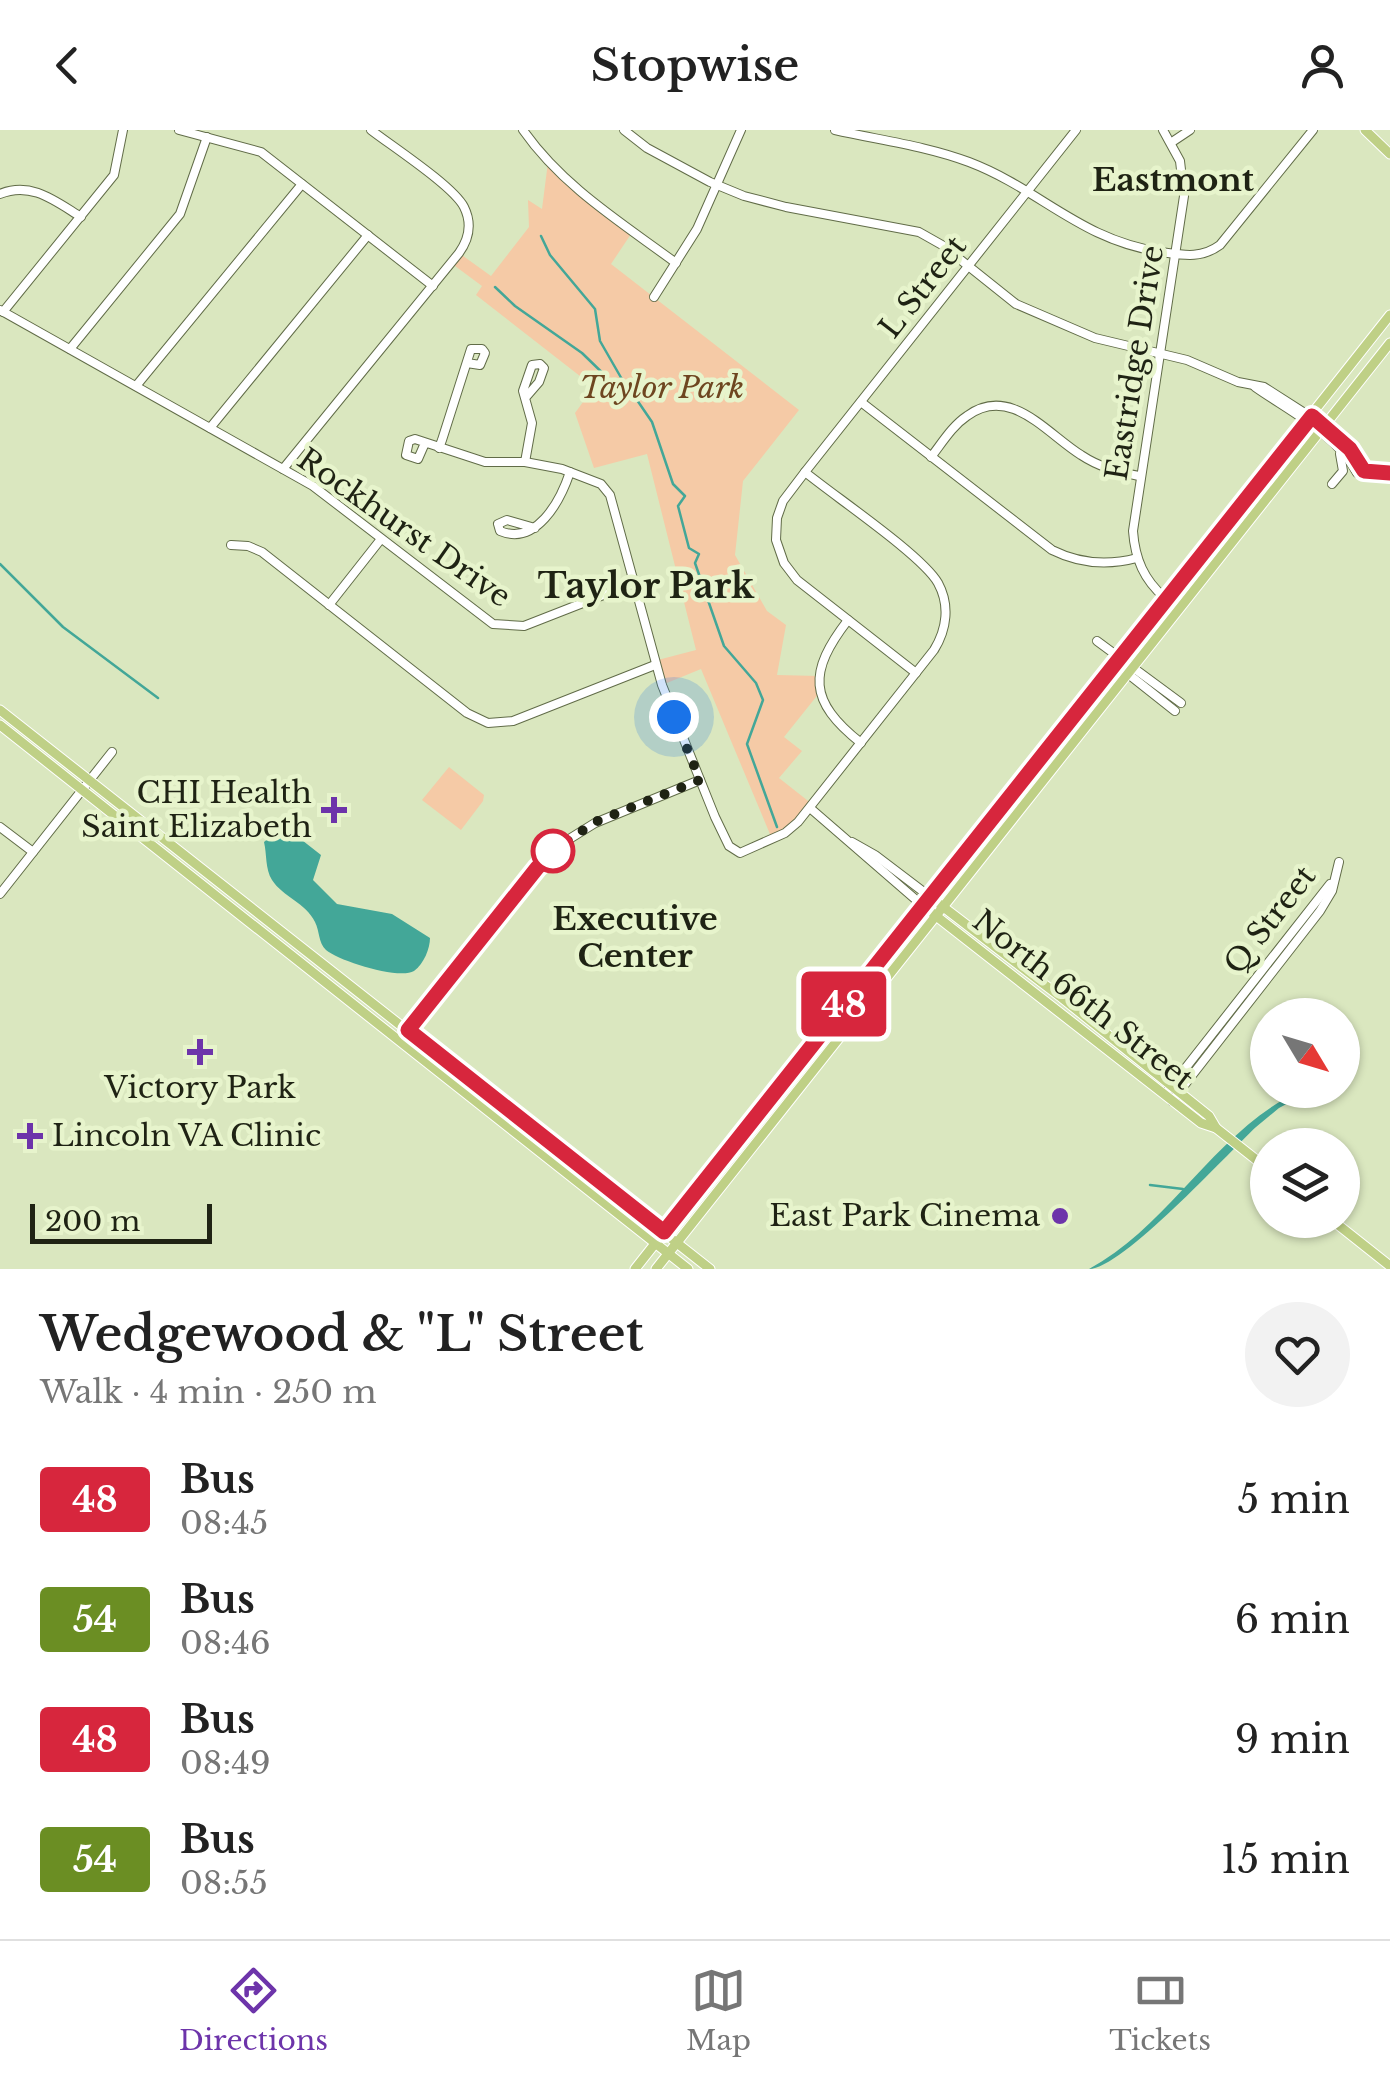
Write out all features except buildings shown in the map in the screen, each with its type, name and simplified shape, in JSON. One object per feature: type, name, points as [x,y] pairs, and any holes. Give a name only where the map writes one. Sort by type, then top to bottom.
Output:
[{"type":"main road","points":[[1365,130],[1390,154]]},
{"type":"main road","points":[[635,1269],[1390,315]]},
{"type":"main road","points":[[656,1269],[1390,343]]},
{"type":"main road","points":[[0,710],[400,1040],[688,1269]]},
{"type":"main road","points":[[0,725],[86,784],[408,1030],[710,1269]]},
{"type":"main road","name":"North 66th Street","points":[[925,900],[943,906],[1100,1030],[1201,1123],[1216,1128],[1250,1155]]},
{"type":"main road","name":"North 66th Street","points":[[925,900],[935,916],[1172,1094]]},
{"type":"main road","points":[[1048,1004],[1060,1005],[1100,1030]]},
{"type":"main road","points":[[1355,1238],[1390,1266]]},
{"type":"street","points":[[2,311],[116,172],[123,130]]},
{"type":"street","points":[[178,130],[261,152],[433,286]]},
{"type":"street","points":[[283,469],[462,249],[469,228],[466,210],[457,198],[384,134],[371,130]]},
{"type":"street","points":[[523,130],[548,162],[576,188],[676,263]]},
{"type":"street","points":[[624,130],[647,148],[717,186],[786,207],[913,230],[937,242],[1021,306],[1095,338],[1193,362],[1254,386],[1264,386],[1350,449],[1361,472],[1322,430]]},
{"type":"street","points":[[654,297],[717,186],[740,130]]},
{"type":"street","points":[[835,130],[958,158],[1103,237],[1136,248],[1202,255],[1220,246],[1312,130]]},
{"type":"street","name":"L Street","points":[[916,673],[792,575],[778,549],[776,523],[780,507],[1076,130]]},
{"type":"street","name":"Eastridge Drive","points":[[1137,558],[1133,531],[1139,476],[1184,184],[1172,142],[1163,130]]},
{"type":"street","points":[[1172,142],[1190,130]]},
{"type":"street","points":[[70,350],[180,214],[207,137]]},
{"type":"street","points":[[136,386],[302,184]]},
{"type":"street","points":[[0,194],[31,190],[81,217]]},
{"type":"street","points":[[210,428],[368,235]]},
{"type":"street","name":"Rockhurst Drive","points":[[2,311],[321,492],[479,616],[501,626],[524,626],[634,583]]},
{"type":"street","points":[[439,448],[467,364]]},
{"type":"street","points":[[525,462],[532,423],[526,397]]},
{"type":"street","points":[[860,402],[1058,553],[1099,564],[1137,558],[1148,581],[1166,598]]},
{"type":"street","points":[[931,457],[968,414],[1005,406],[1027,414],[1088,460],[1139,476]]},
{"type":"street","points":[[425,443],[484,462],[525,462],[601,484],[613,500],[655,665],[700,780],[729,846],[736,852],[746,852],[788,831],[810,808],[937,646],[944,629],[945,606],[938,584],[924,565],[805,472]]},
{"type":"street","points":[[1332,484],[1344,466],[1338,450]]},
{"type":"street","points":[[535,528],[563,490],[570,472]]},
{"type":"street","points":[[329,605],[381,539]]},
{"type":"street","points":[[231,545],[255,548],[467,713],[488,723],[513,721],[655,665]]},
{"type":"street","points":[[848,620],[824,654],[818,682],[828,712],[860,744]]},
{"type":"street","points":[[1097,641],[1178,707]]},
{"type":"street","points":[[0,894],[112,752]]},
{"type":"street","points":[[400,1040],[555,849],[595,822],[700,780]]},
{"type":"street","points":[[810,808],[852,842],[875,854],[925,900]]},
{"type":"street","points":[[0,827],[34,852]]},
{"type":"street","name":"Q Street","points":[[1340,862],[1320,912],[1172,1094],[1326,892],[1340,862]]},
{"type":"green space","name":"Taylor Park","points":[[548,162],[633,231],[611,264],[799,410],[743,481],[735,555],[767,611],[786,625],[777,675],[819,676],[820,692],[784,737],[802,751],[779,778],[812,804],[798,822],[772,839],[701,669],[662,685],[654,661],[696,650],[647,454],[594,468],[575,413],[594,387],[476,295],[482,286],[451,263],[459,253],[491,276],[529,227],[528,200],[542,209]]},
{"type":"green space","points":[[449,767],[484,795],[461,830],[422,800]]},
{"type":"water","points":[[284,826],[321,855],[313,880],[337,904],[392,914],[430,938],[418,968],[406,973],[383,971],[326,950],[311,915],[270,876],[264,842]]},
{"type":"water","points":[[1271,1108],[1279,1108],[1250,1128],[1250,1133],[1174,1208],[1125,1251],[1089,1269],[1145,1228],[1244,1128]]},
{"type":"waterway","points":[[541,236],[550,255],[595,309],[600,341],[631,395]]},
{"type":"waterway","points":[[495,287],[637,400],[652,422],[673,484],[685,496],[678,506],[689,548],[699,554],[695,563],[724,646],[756,683],[763,700],[747,744],[777,827]]},
{"type":"waterway","points":[[0,564],[63,627],[158,698]]},
{"type":"waterway","points":[[1150,1185],[1183,1189]]},
{"type":"bus line","name":"48","points":[[558,846],[408,1030],[664,1232],[1312,416],[1350,449],[1364,471],[1390,473]]},
{"type":"place","name":"CHI Health Saint Elizabeth","points":[[334,810]]},
{"type":"place","name":"Victory Park","points":[[200,1052]]},
{"type":"place","name":"Lincoln VA Clinic","points":[[30,1136]]},
{"type":"place","name":"East Park Cinema","points":[[1060,1216]]},
{"type":"district","name":"Eastmont","points":[[1173,180]]},
{"type":"district","name":"Taylor Park","points":[[646,586]]},
{"type":"district","name":"Executive Center","points":[[635,938]]},
{"type":"route","points":[[553,851],[595,822],[700,780],[674,717]]}]
